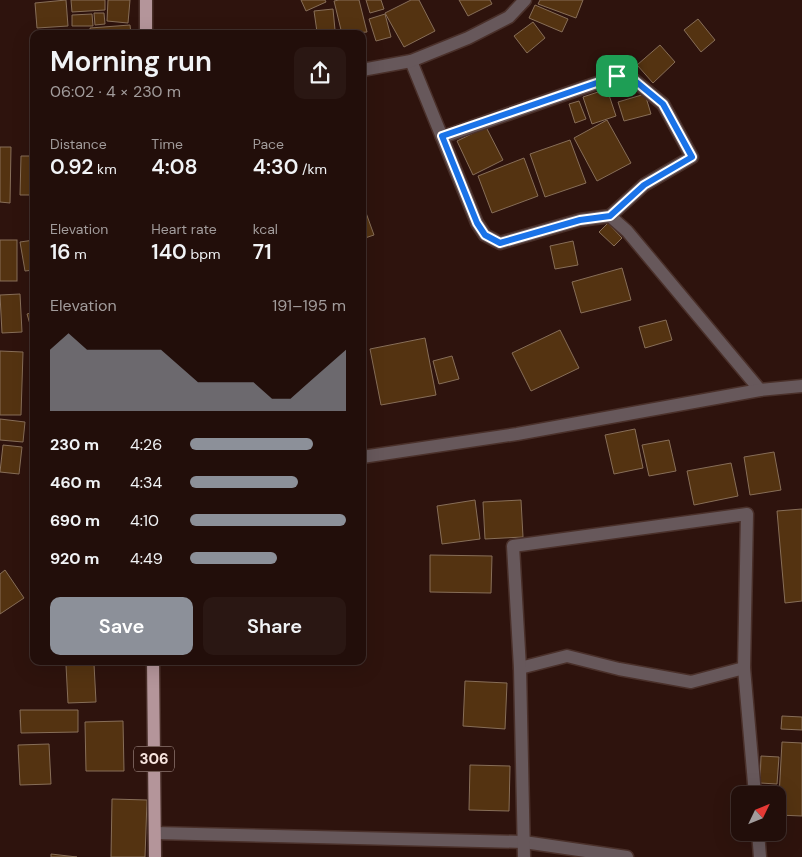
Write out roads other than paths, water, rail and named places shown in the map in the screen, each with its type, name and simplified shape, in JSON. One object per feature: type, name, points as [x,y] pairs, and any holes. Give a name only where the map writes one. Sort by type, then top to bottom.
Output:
[{"type":"main road","points":[[146,0],[146,30]]},
{"type":"main road","name":"306","points":[[153,665],[155,857]]},
{"type":"street","points":[[366,69],[411,61],[468,38],[509,17],[525,0]]},
{"type":"street","points":[[411,61],[477,223],[485,235],[500,243],[580,220],[610,216],[644,185],[692,157],[663,104],[634,80],[617,76],[442,136]]},
{"type":"street","points":[[610,216],[627,231],[760,390]]},
{"type":"street","points":[[366,456],[517,434],[760,390],[802,386]]},
{"type":"street","points":[[524,857],[520,668],[513,546],[747,514],[744,668],[754,786]]},
{"type":"street","points":[[520,668],[567,656],[619,669],[691,682],[744,668]]},
{"type":"street","points":[[155,833],[524,842],[627,857]]},
{"type":"street","points":[[759,841],[760,857]]},
{"type":"street","points":[[750,857],[766,857]]}]
